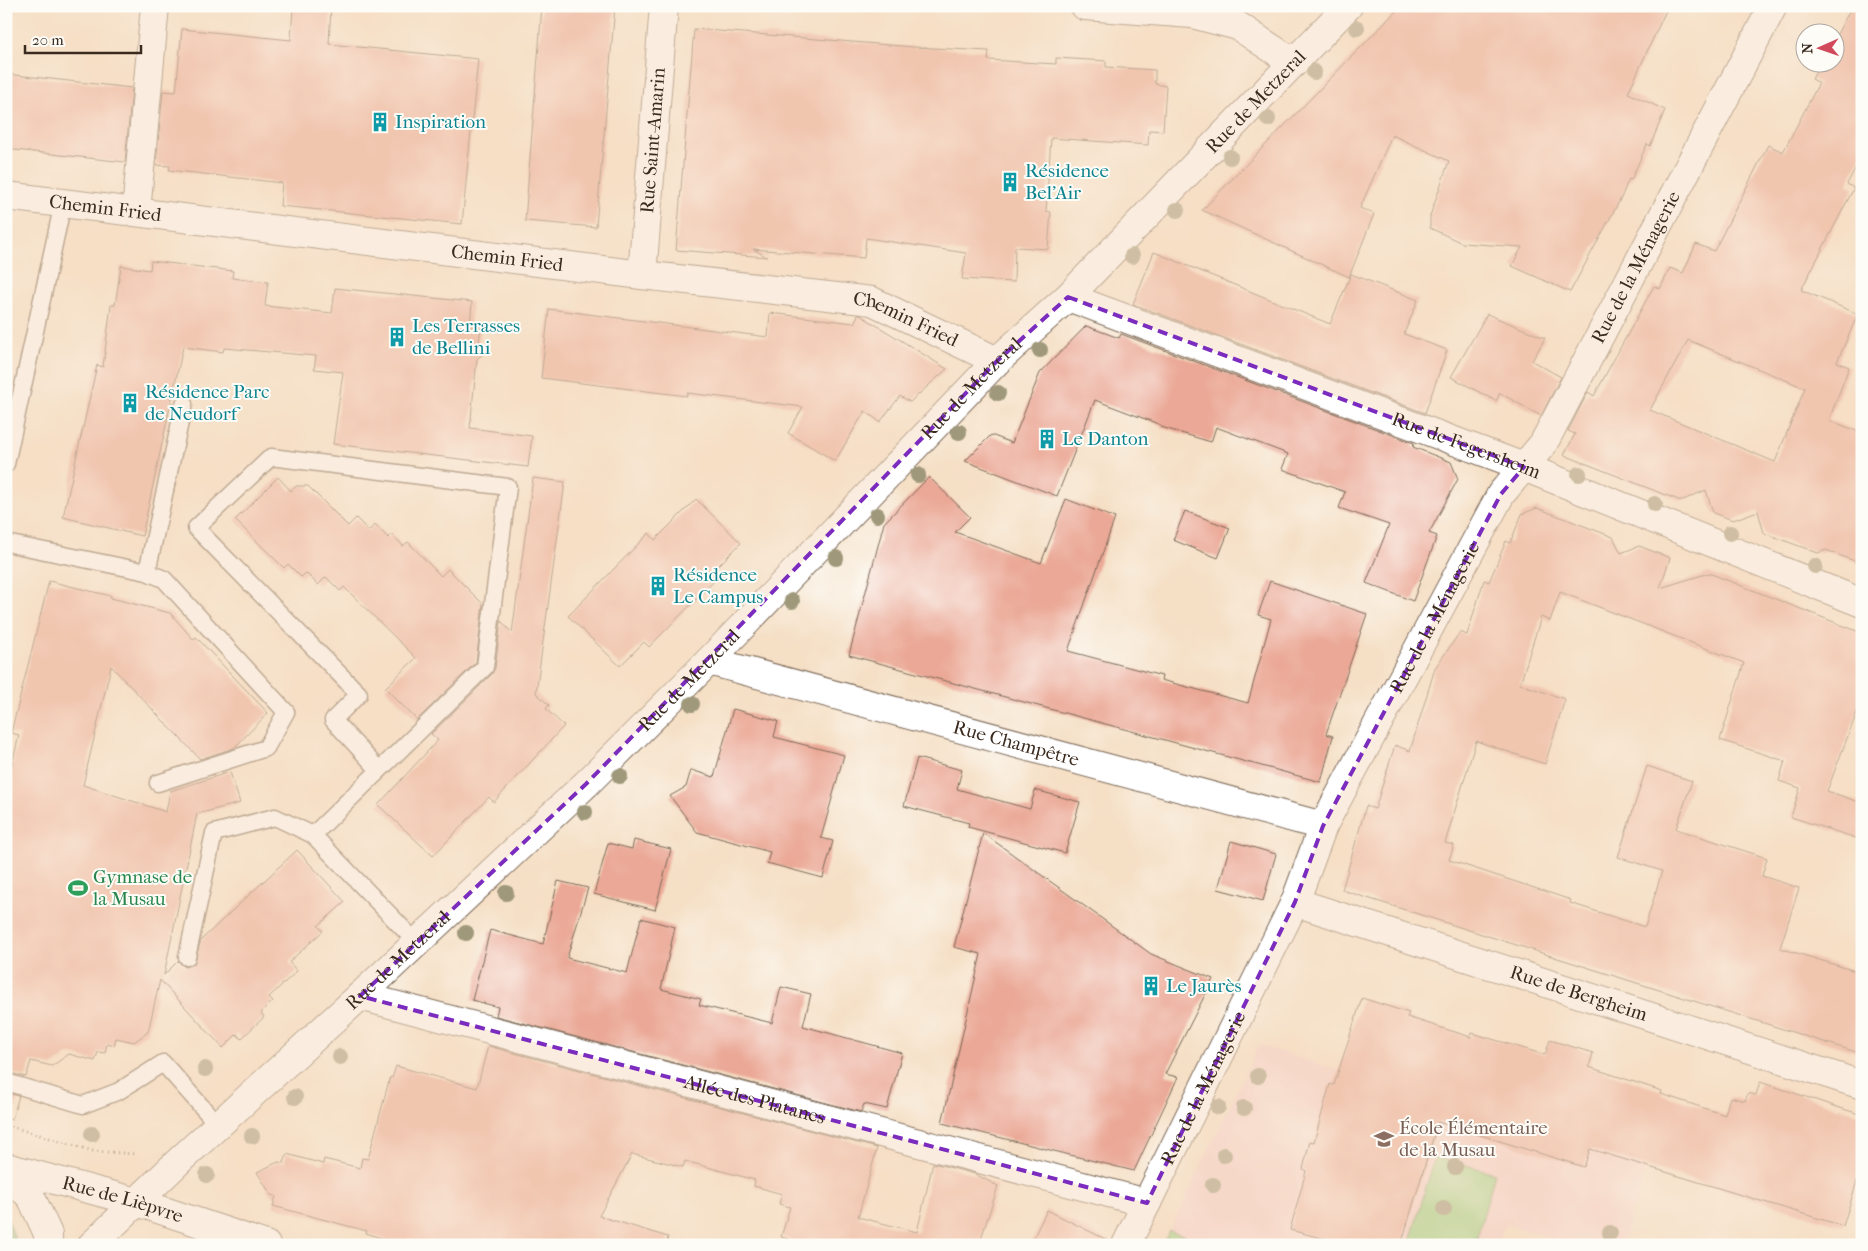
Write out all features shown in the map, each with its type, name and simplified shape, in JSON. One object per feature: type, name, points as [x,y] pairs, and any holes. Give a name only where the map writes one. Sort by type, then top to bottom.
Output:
[{"type":"street","points":[[136,212],[155,6]]},
{"type":"street","name":"Rue Saint-Amarin","points":[[642,275],[664,6]]},
{"type":"street","points":[[1085,6],[1192,14],[1238,26],[1294,63]]},
{"type":"street","name":"Rue de Metzeral","points":[[92,1245],[586,784],[709,661],[996,361],[1068,297],[1348,6]]},
{"type":"street","name":"Rue de la Ménagerie","points":[[1126,1245],[1295,902],[1323,826],[1501,494],[1543,444],[1773,6]]},
{"type":"street","name":"Chemin Fried","points":[[6,196],[642,275],[872,301],[996,361]]},
{"type":"street","name":"Rue de Fegersheim","points":[[1068,297],[1524,467],[1862,603]]},
{"type":"street","name":"Rue Champêtre","points":[[709,661],[1323,826]]},
{"type":"street","name":"Rue de Bergheim","points":[[1295,902],[1862,1085]]},
{"type":"street","name":"Allée des Platanes","points":[[360,996],[1147,1203]]},
{"type":"street","name":"Rue de Lièpvre","points":[[6,1167],[137,1202],[266,1245]]},
{"type":"street","name":"Rue de Lièpvre","points":[[6,1174],[31,1197],[48,1234],[48,1245]]},
{"type":"lane","points":[[6,464],[63,203]]},
{"type":"lane","points":[[147,572],[184,404]]},
{"type":"lane","points":[[313,835],[485,667],[508,487],[271,456],[196,528],[359,694],[332,720],[379,770]]},
{"type":"lane","points":[[6,543],[147,572],[164,579],[286,712],[266,748],[158,783]]},
{"type":"lane","points":[[187,957],[214,833],[275,817],[313,835],[417,943]]},
{"type":"lane","points":[[6,1082],[83,1105],[119,1091],[163,1063],[218,1126]]},
{"type":"highlighted area","points":[[1068,297],[1524,467],[1501,494],[1323,826],[1295,902],[1147,1203],[360,996],[586,784],[997,361]]},
{"type":"shaded area","name":"École Élémentaire de la Musau","points":[[1259,1045],[1503,1123],[1647,1166],[1622,1245],[1575,1245],[1505,1224],[1497,1245],[1163,1245]]},
{"type":"green space","points":[[1435,1157],[1495,1173],[1475,1245],[1409,1245]]},
{"type":"green space","points":[[6,1213],[17,1245],[6,1245]]},
{"type":"green space","points":[[1169,1231],[1217,1245],[1163,1245]]},
{"type":"building","name":"Inspiration","points":[[293,6],[331,6],[329,44],[478,59],[462,224],[280,206],[282,183],[169,170],[170,166],[156,165],[163,91],[176,92],[182,29],[291,40]]},
{"type":"building","points":[[542,6],[615,6],[596,227],[525,221]]},
{"type":"building","points":[[1401,6],[1668,6],[1628,93],[1665,110],[1650,146],[1647,144],[1631,180],[1629,179],[1621,198],[1570,292],[1512,266],[1522,247],[1462,243],[1430,228],[1430,216],[1449,161],[1392,135],[1360,208],[1374,214],[1349,277],[1202,210]]},
{"type":"building","points":[[1852,6],[1862,6],[1862,156],[1847,184],[1854,188],[1801,290],[1858,314],[1837,362],[1849,367],[1829,420],[1862,433],[1862,564],[1826,550],[1818,553],[1764,533],[1758,511],[1733,520],[1713,513],[1706,490],[1681,501],[1564,455],[1575,434],[1568,431],[1588,392],[1594,396],[1654,286],[1660,289],[1670,268],[1683,273],[1696,244],[1714,251],[1768,145],[1783,152],[1819,83],[1812,79],[1816,72],[1846,72],[1846,22],[1843,22]],"holes":[[[1688,340],[1805,388],[1775,462],[1650,410]]]},
{"type":"building","points":[[694,29],[914,47],[989,51],[988,60],[1056,64],[1056,58],[1106,61],[1106,67],[1155,70],[1155,84],[1166,86],[1163,131],[1149,130],[1148,145],[1051,138],[1046,211],[1051,212],[1048,249],[1015,247],[1014,282],[962,279],[966,253],[866,238],[864,258],[753,249],[767,257],[676,250]]},
{"type":"building","points":[[6,74],[132,88],[125,162],[6,149]]},
{"type":"building","points":[[1154,252],[1330,324],[1351,274],[1418,300],[1404,334],[1447,350],[1425,413],[1133,304]]},
{"type":"building","points":[[151,261],[233,271],[232,278],[268,282],[265,306],[332,313],[335,288],[472,302],[470,326],[481,327],[479,342],[487,350],[477,359],[470,428],[532,436],[528,467],[333,444],[343,372],[314,369],[316,356],[224,348],[223,352],[183,347],[142,536],[63,517],[97,365],[103,367],[111,305],[115,305],[121,266],[150,270]]},
{"type":"building","points":[[549,309],[768,337],[770,313],[854,323],[858,315],[860,315],[947,369],[910,402],[900,396],[880,422],[865,411],[835,461],[788,433],[803,407],[687,393],[687,396],[541,378]]},
{"type":"building","points":[[1487,314],[1545,338],[1532,361],[1561,377],[1541,416],[1500,393],[1496,401],[1451,377]]},
{"type":"building","points":[[1086,326],[1119,338],[1121,334],[1414,443],[1413,447],[1451,462],[1458,479],[1429,533],[1437,536],[1413,601],[1366,583],[1389,525],[1339,508],[1345,492],[1282,469],[1288,454],[1216,427],[1211,442],[1161,427],[1161,425],[1095,400],[1057,496],[965,461],[991,435],[1012,443],[1040,373]]},
{"type":"building","points":[[278,477],[291,491],[296,486],[308,486],[348,526],[356,518],[369,531],[375,524],[388,538],[392,534],[403,546],[408,542],[441,576],[448,569],[483,604],[476,662],[417,720],[385,688],[416,658],[344,587],[340,591],[326,577],[318,585],[306,573],[301,577],[288,564],[284,568],[235,520]]},
{"type":"building","points":[[929,477],[970,517],[955,532],[1041,563],[1066,499],[1115,518],[1068,651],[1162,676],[1161,680],[1248,703],[1271,619],[1258,615],[1270,581],[1367,614],[1326,734],[1333,736],[1321,782],[849,655],[884,523]]},
{"type":"building","points":[[533,478],[565,482],[536,693],[549,705],[546,709],[564,726],[494,802],[489,797],[433,856],[378,805],[438,740],[431,734],[492,674],[495,668],[501,621],[512,633]]},
{"type":"building","name":"Résidence Le Campus","points":[[696,499],[741,543],[715,569],[721,574],[649,647],[644,642],[620,666],[568,616],[649,533],[655,540]]},
{"type":"building","points":[[1537,508],[1613,537],[1621,553],[1639,546],[1670,558],[1660,588],[1709,573],[1862,633],[1862,699],[1827,791],[1862,803],[1862,840],[1791,817],[1800,788],[1779,781],[1785,761],[1720,740],[1744,663],[1560,592],[1550,621],[1541,617],[1520,684],[1565,699],[1545,764],[1476,741],[1445,843],[1454,845],[1449,860],[1571,900],[1570,903],[1645,927],[1662,871],[1618,857],[1647,766],[1692,781],[1676,829],[1767,858],[1762,876],[1799,888],[1780,948],[1862,973],[1862,1054],[1342,890],[1366,806],[1375,809],[1395,745],[1410,751],[1435,668],[1460,632],[1467,635],[1484,580],[1489,582],[1506,541],[1510,543],[1522,514]]},
{"type":"building","points":[[1185,511],[1230,528],[1218,558],[1173,540]]},
{"type":"building","points":[[49,581],[170,613],[193,639],[196,637],[268,713],[234,748],[200,759],[111,666],[83,785],[166,812],[170,791],[230,772],[240,803],[197,814],[164,975],[178,961],[185,967],[194,964],[201,940],[297,850],[345,902],[318,926],[323,931],[289,962],[297,971],[269,997],[273,1001],[261,1013],[264,1017],[241,1039],[237,1034],[223,1048],[160,980],[148,1032],[134,1042],[116,1038],[114,1046],[107,1044],[105,1053],[98,1052],[95,1061],[69,1054],[52,1066],[31,1061],[26,1077],[6,1072],[6,790],[19,735],[11,733]]},
{"type":"building","points":[[733,709],[778,721],[774,737],[844,755],[821,838],[833,841],[823,878],[767,863],[770,852],[697,832],[670,796],[686,787],[691,770],[714,777]]},
{"type":"building","points":[[917,758],[962,770],[957,789],[1030,809],[1035,790],[1080,802],[1065,853],[968,827],[969,823],[904,806]]},
{"type":"building","points":[[983,833],[1151,954],[1213,979],[1165,1074],[1178,1077],[1134,1171],[942,1123],[981,954],[954,947]]},
{"type":"building","points":[[634,840],[671,849],[655,910],[594,894],[608,843],[632,849]]},
{"type":"building","points":[[1231,841],[1276,854],[1263,901],[1218,889]]},
{"type":"building","points":[[558,881],[588,888],[567,958],[627,973],[641,918],[675,927],[661,989],[701,999],[699,1005],[772,1023],[781,987],[811,994],[803,1026],[902,1053],[887,1109],[864,1104],[861,1112],[496,1016],[498,1007],[472,1000],[490,930],[543,944]]},
{"type":"building","points":[[1362,998],[1409,1013],[1407,1017],[1471,1037],[1472,1033],[1545,1055],[1550,1040],[1593,1053],[1589,1067],[1662,1091],[1661,1094],[1725,1115],[1730,1097],[1745,1101],[1748,1093],[1756,1095],[1760,1082],[1862,1115],[1862,1165],[1843,1226],[1590,1149],[1584,1167],[1438,1122],[1401,1245],[1349,1245],[1290,1230],[1306,1171],[1303,1169],[1310,1141],[1314,1142],[1330,1084],[1334,1085]]},
{"type":"building","points":[[488,1046],[877,1148],[858,1217],[917,1232],[933,1163],[975,1174],[998,1186],[979,1245],[809,1245],[781,1237],[790,1207],[779,1204],[782,1194],[754,1186],[755,1180],[685,1161],[683,1167],[632,1154],[599,1216],[668,1237],[666,1245],[402,1245],[366,1233],[367,1231],[273,1206],[276,1196],[271,1195],[257,1172],[278,1162],[284,1163],[287,1154],[323,1164],[324,1159],[360,1168],[362,1158],[368,1159],[390,1077],[392,1078],[396,1066],[477,1088]]},
{"type":"building","points":[[6,1093],[19,1096],[12,1119],[6,1118]]},
{"type":"building","points":[[1047,1210],[1111,1242],[1111,1245],[1030,1245]]},
{"type":"place","name":"Inspiration","points":[[380,122]]},
{"type":"place","name":"Résidence Bel'Air","points":[[1010,182]]},
{"type":"place","name":"Les Terrasses de Bellini","points":[[397,337]]},
{"type":"place","name":"Résidence Parc de Neudorf","points":[[130,403]]},
{"type":"place","name":"Le Danton","points":[[1047,439]]},
{"type":"place","name":"Résidence Le Campus","points":[[658,586]]},
{"type":"place","name":"Gymnase de la Musau","points":[[78,888]]},
{"type":"place","name":"Le Jaurès","points":[[1151,986]]},
{"type":"place","name":"École Élémentaire de la Musau","points":[[1384,1139]]}]
